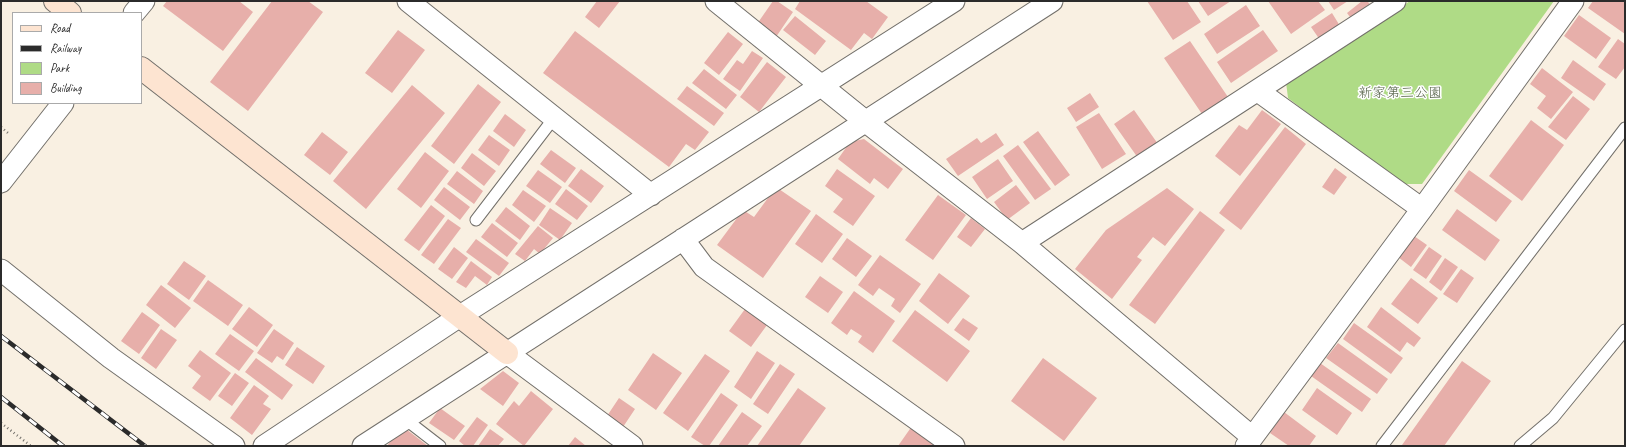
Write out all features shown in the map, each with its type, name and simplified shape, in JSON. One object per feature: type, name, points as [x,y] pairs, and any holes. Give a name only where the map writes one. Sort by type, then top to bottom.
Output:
[{"type":"street","points":[[55,1],[69,12]]},
{"type":"street","points":[[135,12],[144,1]]},
{"type":"street","points":[[408,1],[651,195]]},
{"type":"street","points":[[716,1],[865,121],[1022,243],[1249,441],[1422,209],[1573,1]]},
{"type":"street","points":[[264,446],[291,438],[460,316],[823,86],[954,1]]},
{"type":"street","points":[[363,446],[1052,1]]},
{"type":"street","points":[[1022,243],[1395,1]]},
{"type":"street","points":[[142,69],[507,353],[632,446]]},
{"type":"street","points":[[1258,91],[1422,209]]},
{"type":"street","points":[[1,182],[62,104]]},
{"type":"street","points":[[682,239],[704,267],[954,446]]},
{"type":"street","points":[[1,270],[111,358],[234,446]]},
{"type":"lane","points":[[476,220],[554,118]]},
{"type":"lane","points":[[1382,446],[1625,128]]},
{"type":"lane","points":[[1520,446],[1553,418],[1625,330]]},
{"type":"lane","points":[[406,419],[440,446]]},
{"type":"path","points":[[1,423],[31,446]]},
{"type":"green space","name":"新家第三公園","points":[[1410,1],[1554,1],[1422,184],[1400,184],[1288,98],[1286,82]]},
{"type":"building","points":[[167,1],[239,1],[253,12],[223,51],[163,6]]},
{"type":"building","points":[[272,1],[308,1],[323,12],[248,111],[210,82]]},
{"type":"building","points":[[597,1],[620,1],[599,28],[585,17]]},
{"type":"building","points":[[773,1],[777,1],[793,12],[776,37],[757,24]]},
{"type":"building","points":[[800,1],[866,1],[888,17],[872,39],[864,33],[851,50],[795,9]]},
{"type":"building","points":[[1147,1],[1187,1],[1201,22],[1173,40]]},
{"type":"building","points":[[1198,1],[1231,1],[1208,16]]},
{"type":"building","points":[[1268,1],[1318,1],[1325,10],[1291,34]]},
{"type":"building","points":[[1328,1],[1348,1],[1334,10]]},
{"type":"building","points":[[1362,1],[1367,1],[1372,6],[1353,21],[1347,13]]},
{"type":"building","points":[[1593,1],[1625,2],[1625,34],[1588,8]]},
{"type":"building","points":[[1246,5],[1260,26],[1217,54],[1204,34]]},
{"type":"building","points":[[1332,13],[1340,26],[1320,40],[1311,27]]},
{"type":"building","points":[[1579,15],[1611,38],[1596,59],[1564,36]]},
{"type":"building","points":[[795,16],[826,41],[815,55],[783,30]]},
{"type":"building","points":[[398,30],[425,50],[392,93],[365,73]]},
{"type":"building","points":[[1263,30],[1278,51],[1231,83],[1217,62]]},
{"type":"building","points":[[575,31],[709,132],[695,150],[686,144],[669,167],[543,73]]},
{"type":"building","points":[[728,32],[743,44],[719,75],[704,63]]},
{"type":"building","points":[[1618,39],[1625,44],[1625,67],[1616,79],[1598,67]]},
{"type":"building","points":[[1190,41],[1228,97],[1202,114],[1164,58]]},
{"type":"building","points":[[752,51],[763,58],[740,91],[723,79],[737,60],[743,64]]},
{"type":"building","points":[[1573,60],[1606,84],[1594,101],[1561,78]]},
{"type":"building","points":[[767,62],[786,77],[759,112],[740,97]]},
{"type":"building","points":[[1542,68],[1573,92],[1551,119],[1537,108],[1546,96],[1530,84]]},
{"type":"building","points":[[704,69],[737,95],[726,109],[692,83]]},
{"type":"building","points":[[478,84],[501,102],[454,164],[431,146]]},
{"type":"building","points":[[412,85],[445,113],[366,209],[333,181]]},
{"type":"building","points":[[687,86],[724,113],[714,126],[677,99]]},
{"type":"building","points":[[1090,93],[1099,107],[1076,122],[1067,108]]},
{"type":"building","points":[[1573,96],[1590,109],[1566,140],[1548,127]]},
{"type":"building","points":[[1134,110],[1158,144],[1138,158],[1114,124]]},
{"type":"building","points":[[1262,110],[1281,124],[1240,176],[1215,156],[1239,125],[1247,130]]},
{"type":"building","points":[[1099,113],[1126,154],[1102,169],[1076,127]]},
{"type":"building","points":[[505,114],[526,130],[514,147],[493,131]]},
{"type":"building","points":[[1531,120],[1564,145],[1522,201],[1489,176]]},
{"type":"building","points":[[1285,127],[1306,144],[1241,230],[1219,213]]},
{"type":"building","points":[[1038,131],[1070,175],[1055,186],[1023,142]]},
{"type":"building","points":[[322,132],[348,152],[330,175],[304,155]]},
{"type":"building","points":[[996,133],[1004,145],[958,176],[946,159],[977,138],[981,143]]},
{"type":"building","points":[[489,135],[510,150],[499,166],[478,150]]},
{"type":"building","points":[[864,139],[903,169],[888,189],[874,178],[870,184],[838,159],[850,142]]},
{"type":"building","points":[[1018,145],[1051,189],[1035,200],[1003,156]]},
{"type":"building","points":[[551,150],[576,168],[565,183],[540,164]]},
{"type":"building","points":[[425,152],[449,171],[421,208],[397,189]]},
{"type":"building","points":[[472,153],[496,171],[484,186],[461,168]]},
{"type":"building","points":[[998,159],[1013,181],[987,199],[972,177]]},
{"type":"building","points":[[1335,168],[1347,177],[1334,195],[1322,187]]},
{"type":"building","points":[[581,169],[604,186],[591,203],[568,186]]},
{"type":"building","points":[[837,169],[875,196],[853,226],[833,212],[843,199],[825,186]]},
{"type":"building","points":[[538,170],[562,187],[550,203],[526,186]]},
{"type":"building","points":[[1469,170],[1512,201],[1496,222],[1454,191]]},
{"type":"building","points":[[457,171],[483,191],[474,204],[447,184]]},
{"type":"building","points":[[1016,185],[1030,203],[1007,220],[994,202]]},
{"type":"building","points":[[444,187],[470,207],[460,220],[434,200]]},
{"type":"building","points":[[776,187],[811,211],[763,278],[717,245],[743,210],[754,217]]},
{"type":"building","points":[[1167,188],[1194,209],[1165,246],[1153,237],[1137,257],[1142,260],[1112,299],[1075,269],[1106,230]]},
{"type":"building","points":[[566,189],[588,206],[577,220],[555,204]]},
{"type":"building","points":[[523,190],[546,206],[534,222],[512,205]]},
{"type":"building","points":[[938,195],[966,215],[933,260],[905,240]]},
{"type":"building","points":[[431,205],[445,216],[419,251],[404,240]]},
{"type":"building","points":[[506,207],[530,226],[520,240],[495,221]]},
{"type":"building","points":[[550,208],[572,223],[560,240],[539,225]]},
{"type":"building","points":[[1457,209],[1500,240],[1485,261],[1442,230]]},
{"type":"building","points":[[1200,211],[1225,230],[1155,324],[1129,305]]},
{"type":"building","points":[[816,214],[843,234],[822,263],[795,244]]},
{"type":"building","points":[[971,218],[985,229],[971,247],[957,237]]},
{"type":"building","points":[[448,219],[461,228],[434,264],[421,255]]},
{"type":"building","points":[[492,223],[518,243],[507,257],[481,237]]},
{"type":"building","points":[[538,226],[553,238],[540,254],[534,249],[525,261],[515,254]]},
{"type":"building","points":[[1414,236],[1427,245],[1411,267],[1398,257]]},
{"type":"building","points":[[847,238],[872,256],[856,277],[832,259]]},
{"type":"building","points":[[476,239],[509,263],[499,276],[466,252]]},
{"type":"building","points":[[454,247],[468,258],[452,279],[438,269]]},
{"type":"building","points":[[1429,247],[1442,256],[1426,279],[1413,270]]},
{"type":"building","points":[[880,255],[921,284],[900,313],[891,306],[895,299],[879,288],[873,296],[858,285]]},
{"type":"building","points":[[1445,258],[1458,267],[1441,291],[1429,282]]},
{"type":"building","points":[[184,261],[206,276],[189,300],[167,284]]},
{"type":"building","points":[[471,261],[492,277],[487,285],[475,276],[466,288],[456,282]]},
{"type":"building","points":[[1461,269],[1474,278],[1457,303],[1443,294]]},
{"type":"building","points":[[939,273],[970,296],[948,324],[919,301]]},
{"type":"building","points":[[820,276],[843,292],[828,313],[805,297]]},
{"type":"building","points":[[1411,278],[1438,298],[1418,324],[1391,304]]},
{"type":"building","points":[[208,280],[243,305],[228,326],[193,301]]},
{"type":"building","points":[[161,285],[191,308],[175,328],[146,305]]},
{"type":"building","points":[[854,291],[895,321],[873,353],[858,342],[862,336],[851,329],[847,335],[831,323]]},
{"type":"building","points":[[249,307],[273,325],[257,347],[232,329]]},
{"type":"building","points":[[1381,307],[1421,338],[1414,347],[1407,342],[1400,352],[1367,327]]},
{"type":"building","points":[[745,309],[767,325],[751,347],[729,331]]},
{"type":"building","points":[[915,310],[970,351],[947,382],[892,341]]},
{"type":"building","points":[[142,312],[160,325],[139,354],[121,341]]},
{"type":"building","points":[[963,318],[978,328],[969,341],[954,330]]},
{"type":"building","points":[[1354,323],[1403,358],[1391,374],[1343,339]]},
{"type":"building","points":[[161,329],[177,340],[156,369],[141,358]]},
{"type":"building","points":[[274,329],[294,343],[283,360],[277,356],[272,363],[257,353]]},
{"type":"building","points":[[230,334],[254,351],[239,371],[215,354]]},
{"type":"building","points":[[1338,343],[1388,379],[1377,394],[1326,358]]},
{"type":"building","points":[[297,347],[325,366],[313,384],[285,365]]},
{"type":"building","points":[[200,350],[231,373],[210,401],[192,388],[201,376],[188,366]]},
{"type":"building","points":[[757,351],[775,363],[751,399],[734,387]]},
{"type":"building","points":[[653,353],[682,373],[656,410],[628,390]]},
{"type":"building","points":[[705,354],[730,371],[688,431],[663,413]]},
{"type":"building","points":[[256,358],[293,385],[282,400],[245,372]]},
{"type":"building","points":[[1043,358],[1097,398],[1064,441],[1011,401]]},
{"type":"building","points":[[1462,361],[1491,381],[1444,446],[1403,446],[1402,445]]},
{"type":"building","points":[[1320,363],[1371,399],[1362,412],[1311,376]]},
{"type":"building","points":[[780,364],[795,374],[768,414],[753,404]]},
{"type":"building","points":[[503,371],[519,383],[503,406],[480,389]]},
{"type":"building","points":[[235,373],[249,383],[232,406],[218,396]]},
{"type":"building","points":[[254,385],[269,396],[263,404],[271,409],[252,435],[230,418]]},
{"type":"building","points":[[798,388],[826,408],[799,446],[757,446]]},
{"type":"building","points":[[1317,388],[1352,413],[1337,435],[1302,410]]},
{"type":"building","points":[[531,391],[553,409],[524,446],[496,424],[514,401],[519,406]]},
{"type":"building","points":[[721,393],[738,405],[709,446],[705,446],[691,437]]},
{"type":"building","points":[[619,398],[635,409],[623,427],[607,416]]},
{"type":"building","points":[[440,408],[465,426],[454,440],[429,423]]},
{"type":"building","points":[[742,412],[762,426],[747,446],[718,446]]},
{"type":"building","points":[[1284,412],[1316,436],[1309,446],[1289,446],[1270,433]]},
{"type":"building","points":[[477,417],[488,425],[473,446],[465,446],[459,441]]},
{"type":"building","points":[[402,426],[428,446],[387,446]]},
{"type":"building","points":[[912,426],[934,443],[932,446],[898,446]]},
{"type":"building","points":[[490,429],[504,439],[498,446],[478,446]]},
{"type":"building","points":[[575,437],[586,446],[568,446]]},
{"type":"railway","points":[[1,336],[145,446]]},
{"type":"railway","points":[[1,397],[63,446]]}]
